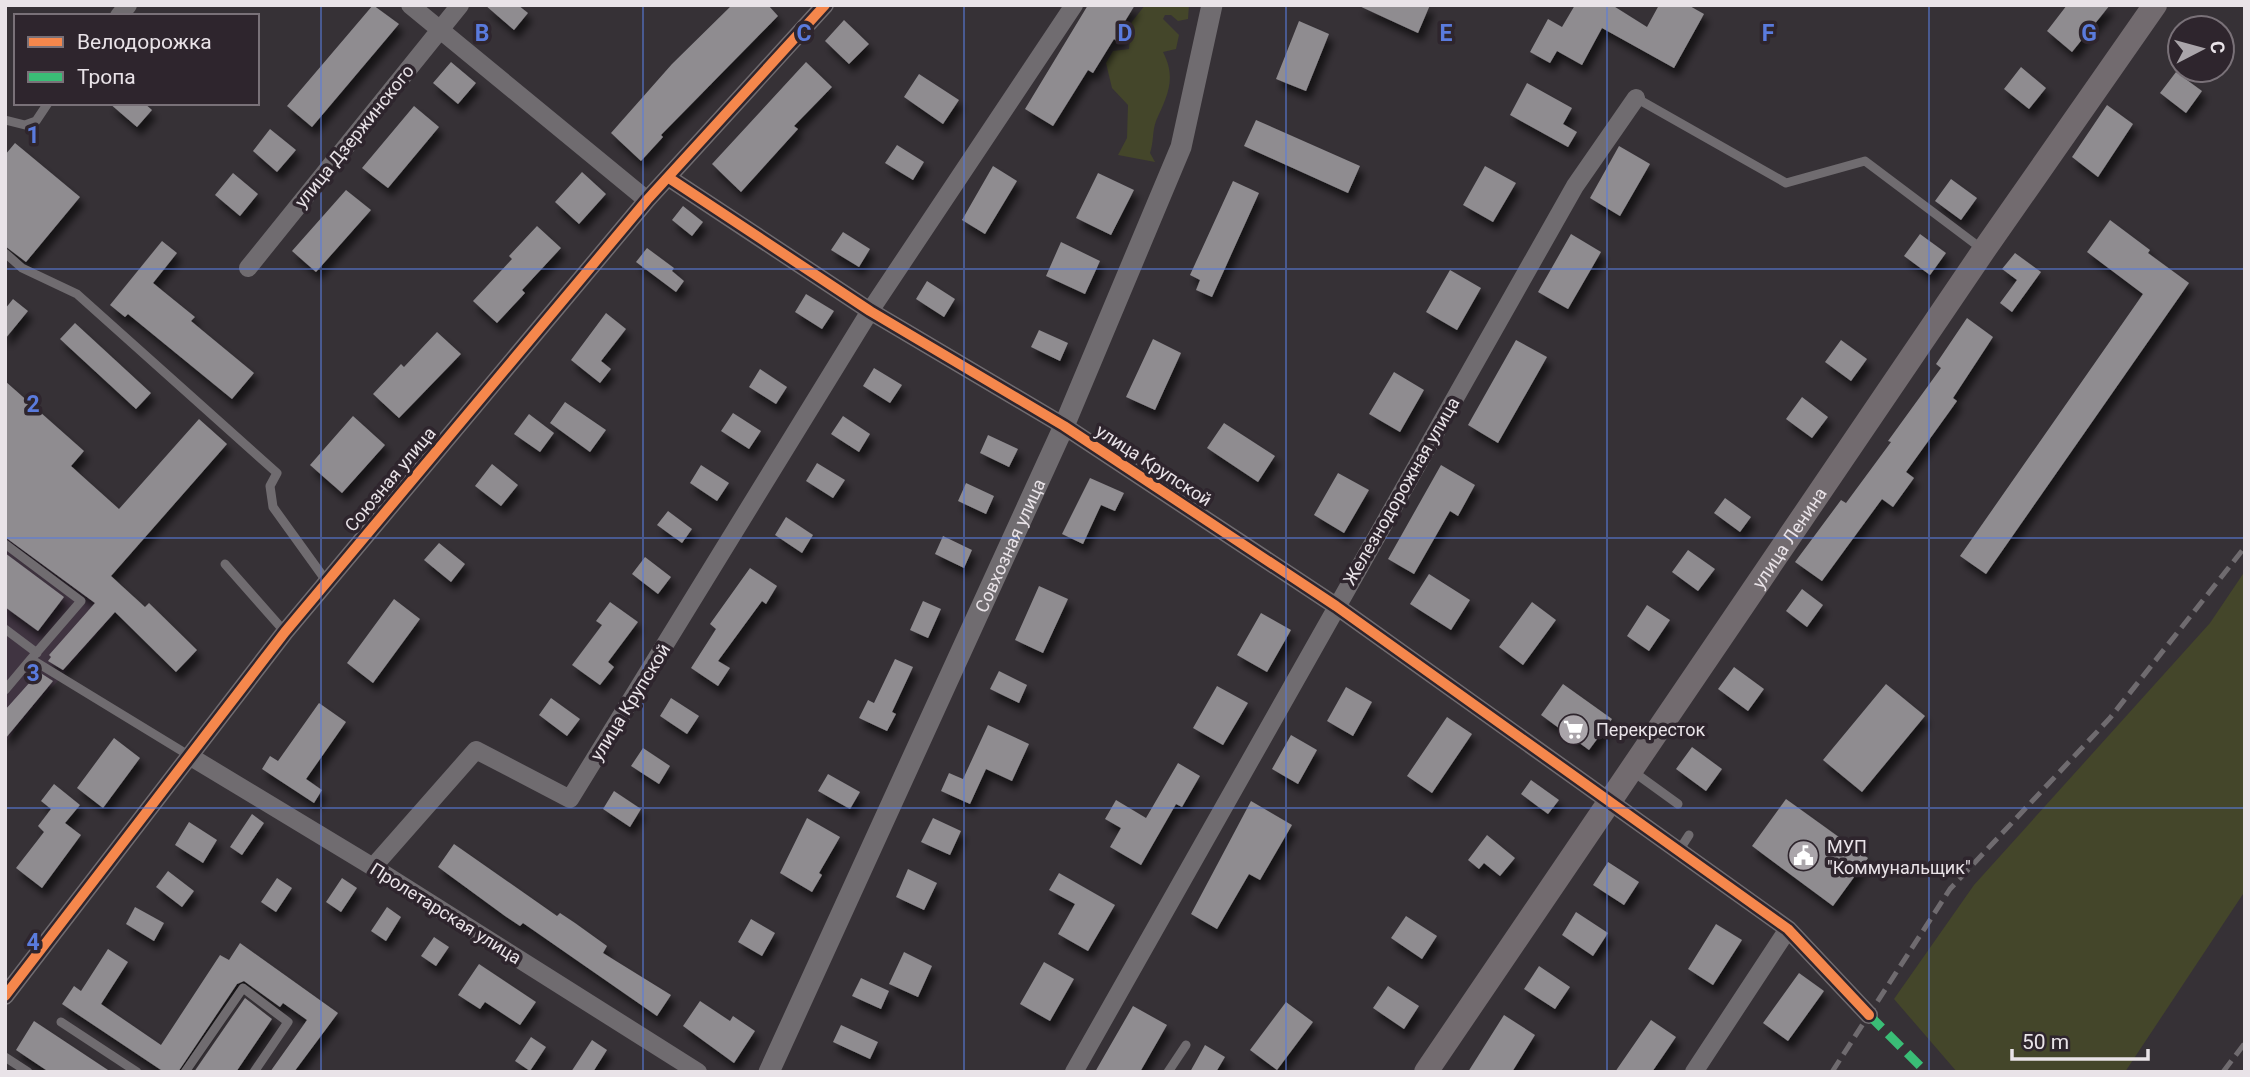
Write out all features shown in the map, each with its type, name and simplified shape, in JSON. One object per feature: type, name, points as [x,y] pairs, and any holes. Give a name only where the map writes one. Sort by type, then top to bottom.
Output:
[{"type":"main road","name":"улица Ленина","points":[[1426,1072],[1984,250],[2155,5]]},
{"type":"street","points":[[410,5],[647,200]]},
{"type":"street","name":"улица Дзержинского","points":[[248,268],[460,5]]},
{"type":"street","name":"Союзная улица","points":[[5,996],[285,632],[647,200],[825,5]]},
{"type":"street","name":"улица Крупской","points":[[373,867],[476,750],[570,799],[870,310],[1074,5]]},
{"type":"street","name":"Совхозная улица","points":[[769,1072],[1063,426],[1181,147],[1212,5]]},
{"type":"street","name":"Железнодорожная улица","points":[[1074,1072],[1575,186],[1636,98]]},
{"type":"street","name":"улица Крупской","points":[[669,178],[870,310],[1063,426],[1336,606],[1788,929],[1869,1015]]},
{"type":"street","name":"Пролетарская улица","points":[[191,757],[373,867],[698,1072]]},
{"type":"street","points":[[1694,1072],[1788,929]]},
{"type":"lane","points":[[1636,98],[1786,183],[1866,161],[1984,250]]},
{"type":"lane","points":[[5,120],[25,125],[36,121],[47,105]]},
{"type":"lane","points":[[5,253],[22,268],[76,294],[277,473],[270,486],[273,507],[327,582]]},
{"type":"lane","points":[[5,544],[81,601],[5,690]]},
{"type":"lane","points":[[225,564],[285,632]]},
{"type":"lane","points":[[5,629],[34,656],[191,757]]},
{"type":"lane","points":[[1630,769],[1678,804]]},
{"type":"lane","points":[[1678,852],[1689,835]]},
{"type":"lane","points":[[185,1072],[243,988],[288,1021],[254,1072]]},
{"type":"lane","points":[[61,1022],[137,1072]]},
{"type":"lane","points":[[1168,1072],[1186,1045]]},
{"type":"lane","points":[[5,1057],[28,1072]]},
{"type":"shaded area","points":[[5,498],[123,604],[5,743]]},
{"type":"green space","points":[[1145,5],[1189,5],[1188,19],[1178,21],[1171,15],[1165,15],[1163,19],[1179,35],[1176,49],[1163,52],[1170,79],[1154,129],[1150,153],[1155,162],[1118,155],[1127,138],[1128,105],[1112,88],[1106,63],[1113,51],[1129,49],[1131,23]]},
{"type":"green space","points":[[2245,571],[2245,891],[2125,1072],[1957,1072],[1894,999],[1974,885],[2210,623]]},
{"type":"building","points":[[373,5],[399,24],[312,127],[287,106]]},
{"type":"building","points":[[485,5],[518,5],[528,13],[514,30]]},
{"type":"building","points":[[732,5],[768,5],[778,16],[661,135],[663,137],[641,161],[611,133],[672,64]]},
{"type":"building","points":[[1088,5],[1135,5],[1122,26],[1127,29],[1119,43],[1114,39],[1093,73],[1088,70],[1053,126],[1025,109]]},
{"type":"building","points":[[1357,5],[1430,5],[1418,33]]},
{"type":"building","points":[[1575,5],[1612,5],[1647,27],[1659,5],[1688,5],[1704,14],[1674,68],[1602,28],[1582,65],[1557,51],[1550,63],[1530,52],[1548,19],[1562,27]]},
{"type":"building","points":[[2067,5],[2110,5],[2072,52],[2047,31]]},
{"type":"building","points":[[844,20],[869,44],[849,64],[825,41]]},
{"type":"building","points":[[1299,21],[1329,34],[1306,91],[1276,79]]},
{"type":"building","points":[[451,62],[476,83],[458,104],[433,83]]},
{"type":"building","points":[[806,62],[832,87],[794,126],[798,129],[741,192],[712,164]]},
{"type":"building","points":[[2021,67],[2046,88],[2029,109],[2004,89]]},
{"type":"building","points":[[919,74],[959,100],[943,124],[904,97]]},
{"type":"building","points":[[1527,83],[1572,108],[1563,124],[1577,132],[1568,147],[1510,115]]},
{"type":"building","points":[[2167,84],[2192,84],[2202,91],[2186,113],[2160,93]]},
{"type":"building","points":[[111,105],[146,105],[152,110],[137,127]]},
{"type":"building","points":[[2107,105],[2133,124],[2098,177],[2072,157]]},
{"type":"building","points":[[414,106],[439,127],[388,188],[362,168]]},
{"type":"building","points":[[1256,120],[1360,166],[1348,193],[1244,146]]},
{"type":"building","points":[[270,129],[296,150],[277,172],[253,151]]},
{"type":"building","points":[[15,143],[80,197],[26,262],[5,246],[5,155]]},
{"type":"building","points":[[897,145],[924,162],[913,180],[885,163]]},
{"type":"building","points":[[1619,146],[1650,164],[1620,216],[1590,198]]},
{"type":"building","points":[[993,166],[1017,181],[985,234],[962,220]]},
{"type":"building","points":[[1485,166],[1516,183],[1493,222],[1463,205]]},
{"type":"building","points":[[582,172],[606,194],[579,224],[555,202]]},
{"type":"building","points":[[233,173],[258,194],[240,216],[215,195]]},
{"type":"building","points":[[1098,173],[1134,190],[1111,235],[1076,218]]},
{"type":"building","points":[[1951,179],[1977,198],[1961,220],[1935,201]]},
{"type":"building","points":[[1233,181],[1259,193],[1212,297],[1196,290],[1200,280],[1190,275]]},
{"type":"building","points":[[346,190],[371,210],[316,272],[292,251]]},
{"type":"building","points":[[683,206],[703,222],[692,236],[672,220]]},
{"type":"building","points":[[2110,220],[2150,250],[2148,253],[2189,283],[1986,574],[1960,556],[2143,294],[2087,252]]},
{"type":"building","points":[[537,226],[561,248],[522,290],[525,293],[497,323],[473,301],[512,259],[509,256]]},
{"type":"building","points":[[843,232],[870,249],[859,267],[831,250]]},
{"type":"building","points":[[1571,234],[1601,252],[1568,309],[1538,292]]},
{"type":"building","points":[[1920,234],[1946,253],[1930,275],[1904,256]]},
{"type":"building","points":[[162,241],[177,253],[153,283],[195,317],[191,321],[254,373],[232,399],[128,314],[125,317],[110,305]]},
{"type":"building","points":[[1061,242],[1100,261],[1085,294],[1046,276]]},
{"type":"building","points":[[647,248],[674,268],[672,271],[684,281],[676,292],[636,262]]},
{"type":"building","points":[[2015,253],[2041,272],[2012,312],[2000,303],[2017,280],[2002,269]]},
{"type":"building","points":[[1450,270],[1481,288],[1457,330],[1426,312]]},
{"type":"building","points":[[927,281],[955,299],[944,317],[916,299]]},
{"type":"building","points":[[806,294],[834,311],[822,329],[795,312]]},
{"type":"building","points":[[13,299],[28,311],[5,339],[5,309]]},
{"type":"building","points":[[606,313],[626,329],[601,361],[611,369],[600,383],[571,360]]},
{"type":"building","points":[[1967,318],[1993,337],[1953,398],[1957,401],[1906,472],[1914,478],[1893,507],[1882,499],[1822,581],[1795,562],[1841,500],[1846,503],[1891,442],[1888,441],[1941,368],[1936,364]]},
{"type":"building","points":[[75,323],[151,393],[136,409],[60,339]]},
{"type":"building","points":[[1039,330],[1068,343],[1060,361],[1031,347]]},
{"type":"building","points":[[437,332],[461,354],[399,418],[373,394],[401,364],[404,367]]},
{"type":"building","points":[[1153,339],[1181,353],[1155,410],[1126,397]]},
{"type":"building","points":[[1516,340],[1547,357],[1498,443],[1468,425]]},
{"type":"building","points":[[1841,340],[1867,359],[1851,381],[1825,362]]},
{"type":"building","points":[[874,368],[902,385],[890,403],[863,386]]},
{"type":"building","points":[[760,369],[787,387],[776,404],[749,387]]},
{"type":"building","points":[[1394,372],[1424,390],[1400,432],[1369,414]]},
{"type":"building","points":[[5,381],[84,451],[71,466],[119,509],[199,419],[227,444],[111,576],[145,607],[149,603],[197,650],[176,672],[115,612],[63,670],[48,661],[51,657],[49,655],[95,603],[5,537]]},
{"type":"building","points":[[1802,397],[1828,417],[1812,438],[1786,419]]},
{"type":"building","points":[[565,402],[606,430],[590,452],[550,423]]},
{"type":"building","points":[[733,413],[761,431],[749,449],[721,431]]},
{"type":"building","points":[[529,414],[554,433],[540,452],[514,434]]},
{"type":"building","points":[[353,416],[385,445],[342,493],[310,465]]},
{"type":"building","points":[[843,416],[870,434],[859,452],[831,434]]},
{"type":"building","points":[[1224,423],[1275,456],[1258,482],[1207,448]]},
{"type":"building","points":[[988,435],[1018,449],[1009,467],[980,453]]},
{"type":"building","points":[[817,463],[845,480],[833,498],[806,481]]},
{"type":"building","points":[[492,464],[518,485],[501,506],[475,486]]},
{"type":"building","points":[[701,465],[729,483],[717,501],[690,483]]},
{"type":"building","points":[[1441,465],[1475,485],[1458,516],[1450,511],[1414,574],[1388,559]]},
{"type":"building","points":[[1338,473],[1369,490],[1344,533],[1314,515]]},
{"type":"building","points":[[1090,478],[1124,493],[1115,511],[1101,505],[1083,544],[1062,534]]},
{"type":"building","points":[[966,483],[994,496],[986,514],[958,501]]},
{"type":"building","points":[[1725,498],[1751,517],[1740,532],[1714,513]]},
{"type":"building","points":[[668,511],[692,529],[682,543],[657,525]]},
{"type":"building","points":[[786,517],[813,535],[802,553],[775,535]]},
{"type":"building","points":[[943,536],[972,550],[964,568],[935,554]]},
{"type":"building","points":[[439,543],[465,564],[451,582],[424,560]]},
{"type":"building","points":[[1688,550],[1715,569],[1698,591],[1672,572]]},
{"type":"building","points":[[5,553],[64,597],[38,631],[5,607]]},
{"type":"building","points":[[645,557],[671,577],[658,594],[632,574]]},
{"type":"building","points":[[750,568],[777,586],[766,604],[762,601],[718,661],[730,668],[718,686],[691,668],[716,629],[710,624]]},
{"type":"building","points":[[1429,574],[1470,600],[1451,630],[1410,604]]},
{"type":"building","points":[[1039,586],[1068,599],[1043,653],[1015,640]]},
{"type":"building","points":[[1802,589],[1823,605],[1807,627],[1786,611]]},
{"type":"building","points":[[394,599],[420,619],[373,683],[347,663]]},
{"type":"building","points":[[923,601],[941,609],[928,638],[910,630]]},
{"type":"building","points":[[610,602],[638,622],[608,662],[614,667],[600,685],[572,665],[602,625],[596,621]]},
{"type":"building","points":[[1532,602],[1556,620],[1523,665],[1499,647]]},
{"type":"building","points":[[1647,605],[1670,620],[1649,651],[1627,636]]},
{"type":"building","points":[[1261,613],[1291,630],[1267,672],[1237,655]]},
{"type":"building","points":[[895,659],[913,667],[892,712],[896,714],[887,731],[859,718],[868,700],[874,703]]},
{"type":"building","points":[[1734,667],[1764,689],[1748,711],[1718,689]]},
{"type":"building","points":[[999,671],[1027,685],[1019,703],[990,689]]},
{"type":"building","points":[[39,672],[53,681],[5,739],[5,710]]},
{"type":"building","points":[[1563,684],[1612,719],[1589,750],[1541,715]]},
{"type":"building","points":[[1886,684],[1925,716],[1862,792],[1823,760]]},
{"type":"building","points":[[1217,686],[1248,703],[1223,745],[1193,728]]},
{"type":"building","points":[[1346,687],[1372,702],[1353,736],[1327,721]]},
{"type":"building","points":[[551,698],[580,719],[567,736],[539,715]]},
{"type":"building","points":[[671,698],[699,716],[687,734],[660,716]]},
{"type":"building","points":[[319,703],[346,722],[306,779],[322,790],[314,803],[262,769],[270,756],[278,761]]},
{"type":"building","points":[[1447,717],[1472,734],[1432,793],[1407,776]]},
{"type":"building","points":[[988,725],[1029,744],[1012,781],[986,769],[970,804],[941,791],[949,773],[963,779]]},
{"type":"building","points":[[1291,735],[1317,750],[1298,784],[1272,769]]},
{"type":"building","points":[[114,738],[140,758],[103,808],[77,788]]},
{"type":"building","points":[[1692,747],[1722,769],[1706,791],[1676,769]]},
{"type":"building","points":[[643,748],[670,766],[659,784],[631,766]]},
{"type":"building","points":[[1178,763],[1200,776],[1182,807],[1176,804],[1141,865],[1110,847],[1121,828],[1105,819],[1116,800],[1146,818]]},
{"type":"building","points":[[828,774],[860,792],[850,809],[818,791]]},
{"type":"building","points":[[1531,780],[1559,800],[1548,814],[1521,794]]},
{"type":"building","points":[[54,784],[80,805],[65,823],[81,835],[42,888],[16,868],[44,832],[38,826],[51,809],[41,801]]},
{"type":"building","points":[[614,791],[641,809],[630,827],[603,809]]},
{"type":"building","points":[[1786,799],[1868,858],[1833,906],[1752,846]]},
{"type":"building","points":[[1251,801],[1292,825],[1260,880],[1249,874],[1217,929],[1191,914]]},
{"type":"building","points":[[252,814],[264,823],[242,855],[230,847]]},
{"type":"building","points":[[807,818],[840,837],[819,873],[822,875],[812,892],[780,873]]},
{"type":"building","points":[[933,818],[961,831],[950,855],[921,842]]},
{"type":"building","points":[[189,822],[217,840],[203,863],[175,845]]},
{"type":"building","points":[[1487,835],[1515,858],[1500,876],[1484,863],[1479,869],[1468,860]]},
{"type":"building","points":[[454,844],[557,916],[560,913],[607,946],[603,953],[671,995],[657,1016],[523,923],[520,926],[505,916],[438,867]]},
{"type":"building","points":[[1608,862],[1639,882],[1624,905],[1593,885]]},
{"type":"building","points":[[908,869],[937,883],[924,910],[896,897]]},
{"type":"building","points":[[168,871],[194,891],[182,907],[156,887]]},
{"type":"building","points":[[1059,873],[1115,905],[1088,951],[1058,934],[1075,904],[1049,890]]},
{"type":"building","points":[[277,878],[292,888],[276,912],[261,902]]},
{"type":"building","points":[[342,878],[357,888],[341,912],[326,902]]},
{"type":"building","points":[[135,907],[164,923],[154,941],[126,924]]},
{"type":"building","points":[[387,907],[401,917],[386,941],[371,931]]},
{"type":"building","points":[[1576,912],[1608,933],[1593,956],[1562,935]]},
{"type":"building","points":[[1406,916],[1437,936],[1422,959],[1391,938]]},
{"type":"building","points":[[751,919],[775,933],[762,956],[738,942]]},
{"type":"building","points":[[1716,924],[1742,940],[1713,985],[1688,969]]},
{"type":"building","points":[[434,937],[449,947],[436,966],[421,956]]},
{"type":"building","points":[[240,943],[338,1013],[294,1072],[270,1072],[307,1020],[283,1003],[280,1007],[244,981],[237,984],[178,1072],[164,1072],[62,1004],[74,986],[81,991],[108,949],[128,962],[101,1004],[161,1045],[220,955],[229,960]]},
{"type":"building","points":[[904,952],[932,966],[918,997],[889,984]]},
{"type":"building","points":[[1044,962],[1074,979],[1050,1021],[1020,1004]]},
{"type":"building","points":[[479,964],[536,1002],[520,1025],[485,1002],[480,1009],[458,995]]},
{"type":"building","points":[[1539,966],[1570,987],[1555,1009],[1524,989]]},
{"type":"building","points":[[1799,973],[1824,991],[1788,1041],[1763,1023]]},
{"type":"building","points":[[861,978],[889,991],[881,1009],[852,996]]},
{"type":"building","points":[[1388,986],[1419,1006],[1404,1029],[1373,1008]]},
{"type":"building","points":[[245,998],[272,1019],[236,1072],[194,1072]]},
{"type":"building","points":[[700,1001],[730,1021],[733,1016],[755,1031],[734,1063],[683,1026]]},
{"type":"building","points":[[1286,1002],[1313,1022],[1277,1070],[1250,1050]]},
{"type":"building","points":[[1133,1006],[1167,1025],[1140,1072],[1095,1072]]},
{"type":"building","points":[[1504,1015],[1535,1035],[1512,1072],[1468,1072]]},
{"type":"building","points":[[1651,1020],[1676,1037],[1652,1072],[1615,1072]]},
{"type":"building","points":[[34,1021],[111,1072],[49,1072],[16,1050]]},
{"type":"building","points":[[841,1025],[878,1042],[870,1059],[833,1042]]},
{"type":"building","points":[[531,1037],[546,1047],[530,1071],[515,1061]]},
{"type":"building","points":[[592,1040],[607,1050],[593,1072],[571,1072]]},
{"type":"building","points":[[1205,1045],[1225,1057],[1216,1072],[1190,1072]]},
{"type":"railway","points":[[1832,1072],[1950,889],[2110,718],[2245,547]]},
{"type":"railway","points":[[2223,1072],[2245,1043]]},
{"type":"marked path","points":[[1869,1015],[1926,1072]]},
{"type":"cycle path","points":[[5,996],[285,632],[647,200],[825,5]]},
{"type":"cycle path","points":[[669,178],[870,311],[1064,426],[1336,606],[1788,929],[1869,1015]]},
{"type":"place","name":"Перекресток","points":[[1573,729]]},
{"type":"place","name":"МУП \"Коммунальщик\"","points":[[1804,856]]}]
